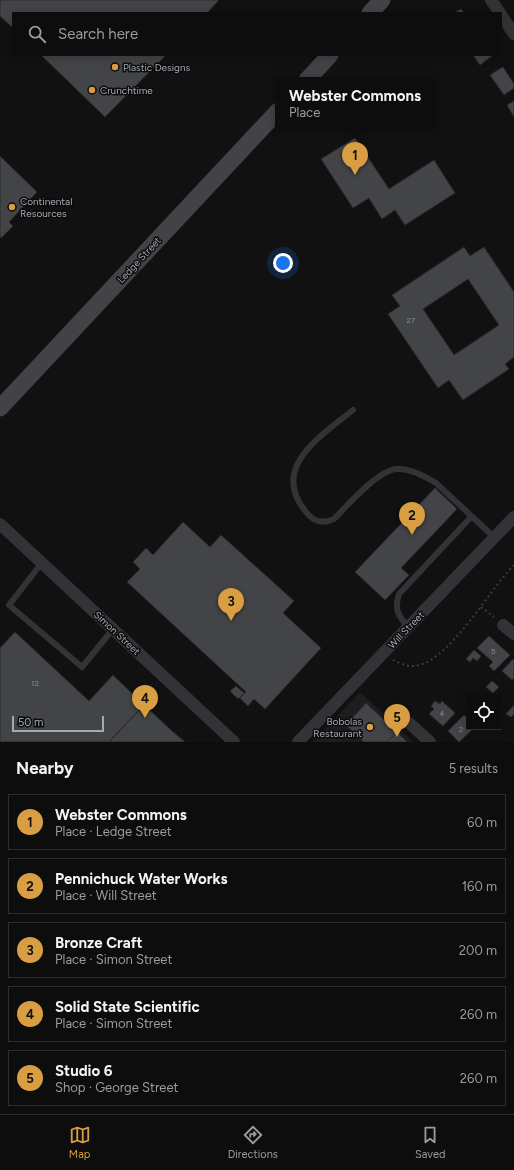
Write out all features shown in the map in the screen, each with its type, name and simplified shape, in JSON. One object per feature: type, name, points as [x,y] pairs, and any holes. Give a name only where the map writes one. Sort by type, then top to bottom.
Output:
[{"type":"street","points":[[371,12],[382,0]]},
{"type":"street","points":[[491,0],[499,12]]},
{"type":"street","points":[[502,17],[514,34]]},
{"type":"street","points":[[310,77],[329,56]]},
{"type":"street","name":"Ledge Street","points":[[0,408],[275,114]]},
{"type":"street","name":"Will Street","points":[[298,742],[514,517]]},
{"type":"street","name":"Simon Street","points":[[0,524],[234,742]]},
{"type":"street","points":[[503,624],[514,634]]},
{"type":"street","points":[[408,722],[430,742]]},
{"type":"lane","points":[[353,410],[312,444],[295,467],[292,480],[294,494],[301,507],[309,516],[317,521],[327,522],[334,519],[373,481],[384,473],[394,469],[404,469],[425,476],[436,483],[470,517],[494,538]]},
{"type":"lane","points":[[408,627],[399,617],[397,611],[396,603],[399,594],[470,517]]},
{"type":"lane","points":[[42,564],[9,605],[82,667],[113,629]]},
{"type":"path","points":[[381,655],[410,666],[420,665],[430,660],[440,653],[481,607],[514,565]]},
{"type":"path","points":[[481,607],[503,624]]},
{"type":"shaded area","points":[[360,692],[394,724],[413,742],[313,742]]},
{"type":"building","points":[[0,0],[219,0],[208,12],[12,12],[12,27],[0,16]]},
{"type":"building","points":[[461,9],[463,12],[456,12]]},
{"type":"building","points":[[42,56],[165,56],[105,117]]},
{"type":"building","points":[[474,56],[492,56],[480,65]]},
{"type":"building","points":[[503,67],[514,84],[514,88],[504,95],[490,75]]},
{"type":"building","points":[[514,101],[514,117],[507,105]]},
{"type":"building","points":[[355,138],[389,189],[434,160],[455,193],[405,225],[395,210],[382,219],[369,198],[353,208],[321,159]]},
{"type":"building","name":"Continental Resources","points":[[0,156],[37,192],[9,222],[13,226],[1,238],[0,237]]},
{"type":"building","points":[[464,247],[470,256],[484,247],[514,292],[514,357],[505,364],[509,369],[463,400],[449,380],[438,388],[388,314],[400,306],[392,295]],"holes":[[[468,279],[499,325],[454,355],[423,309]]]},
{"type":"building","points":[[435,488],[457,509],[401,568],[409,575],[385,600],[355,572]]},
{"type":"building","points":[[183,522],[210,547],[221,535],[294,601],[283,613],[321,648],[265,709],[254,699],[248,706],[240,698],[246,692],[127,582],[140,569],[133,562],[146,548],[153,555]]},
{"type":"building","points":[[15,632],[89,701],[113,675],[144,705],[109,742],[0,742],[0,648]]},
{"type":"building","points":[[489,636],[510,655],[494,671],[489,666],[493,662],[477,648]]},
{"type":"building","points":[[474,650],[481,656],[477,661],[473,658],[470,662],[466,659]]},
{"type":"building","points":[[513,659],[514,678],[512,680],[502,671]]},
{"type":"building","points":[[492,681],[499,687],[493,693],[486,687]]},
{"type":"building","points":[[236,686],[244,693],[238,699],[230,691]]},
{"type":"building","points":[[435,701],[440,704],[442,701],[455,713],[443,726],[429,714],[434,709],[431,706]]},
{"type":"building","points":[[366,703],[397,732],[387,742],[364,742],[346,725]]},
{"type":"building","points":[[144,705],[172,731],[185,742],[109,742]]},
{"type":"building","points":[[514,705],[514,714],[511,717],[506,714]]},
{"type":"building","points":[[464,715],[466,717],[466,730],[472,730],[459,742],[448,731]]},
{"type":"building","points":[[397,732],[407,742],[387,742]]},
{"type":"place","name":"Plastic Designs","points":[[115,67]]},
{"type":"place","name":"Crunchtime","points":[[92,90]]},
{"type":"place","name":"Webster Commons","points":[[355,175]]},
{"type":"place","name":"Continental Resources","points":[[12,207]]},
{"type":"place","name":"Pennichuck Water Works","points":[[412,535]]},
{"type":"place","name":"Bronze Craft","points":[[231,621]]},
{"type":"place","name":"Solid State Scientific","points":[[145,718]]},
{"type":"place","name":"Bobolas Restaurant","points":[[370,727]]},
{"type":"place","name":"Studio 6","points":[[397,737]]}]
